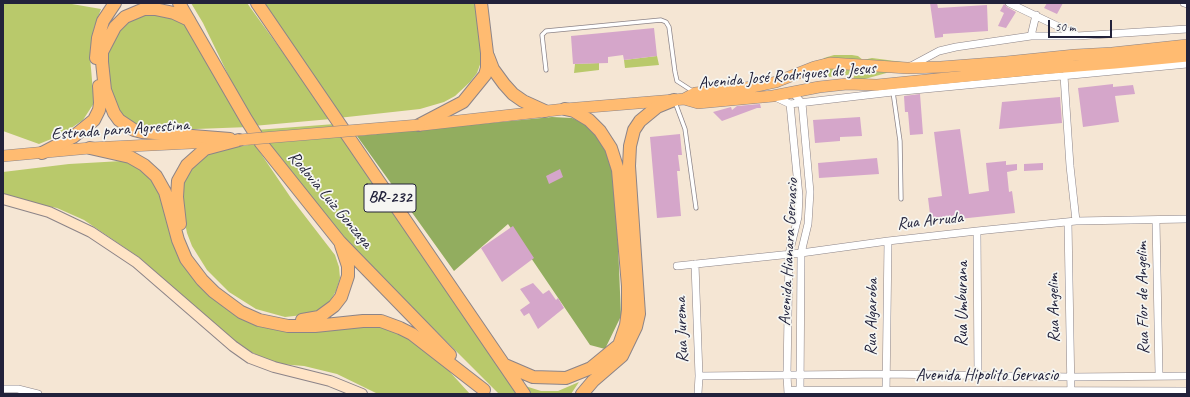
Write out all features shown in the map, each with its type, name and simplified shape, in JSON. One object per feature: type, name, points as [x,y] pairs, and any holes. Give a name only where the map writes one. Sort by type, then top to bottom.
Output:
[{"type":"highway","points":[[42,153],[73,137],[89,125],[97,114],[100,103],[96,56],[98,38],[103,22],[115,3]]},
{"type":"highway","name":"Rodovia Luiz Gonzaga","points":[[179,3],[261,143],[340,242],[486,392]]},
{"type":"highway","name":"BR-232","points":[[256,3],[524,394]]},
{"type":"highway","points":[[419,125],[464,102],[485,75],[487,68],[487,53],[481,3]]},
{"type":"highway","points":[[189,20],[170,12],[155,8],[144,9],[125,17],[115,27],[102,52],[105,90],[114,113],[119,120],[126,125],[134,130],[142,132],[239,140]]},
{"type":"highway","points":[[487,53],[493,69],[513,94],[523,101],[545,111]]},
{"type":"highway","points":[[582,394],[593,381],[622,356],[636,327],[638,314],[629,166],[630,146],[634,130],[640,121],[657,107],[679,99]]},
{"type":"highway","points":[[504,365],[533,377],[566,378],[591,368],[619,345],[626,326],[628,286],[618,170],[611,148],[600,131],[589,120],[574,111],[565,109]]},
{"type":"highway","points":[[239,140],[205,149],[187,165],[178,181],[178,211],[186,244],[202,270],[210,279],[238,303],[263,316],[280,320],[297,321],[319,317],[334,306],[341,297],[348,276],[348,266],[340,242]]},
{"type":"highway","points":[[90,148],[130,157],[144,165],[156,176],[165,192],[178,240],[186,259],[202,280],[214,292],[241,312],[259,320],[288,326],[314,326],[363,320],[381,321],[412,334],[486,392]]},
{"type":"main road","name":"Avenida José Rodrigues de Jesus","points":[[679,99],[696,93],[754,87],[776,82],[814,67],[830,63],[907,68],[1006,62],[1187,45]]},
{"type":"main road","name":"Avenida José Rodrigues de Jesus","points":[[679,99],[698,103],[773,96],[819,87],[847,84],[877,85],[1187,56]]},
{"type":"main road","points":[[847,84],[853,79],[855,74],[854,69],[850,64]]},
{"type":"main road","points":[[814,67],[811,73],[811,79],[819,87]]},
{"type":"main road","name":"Estrada para Agrestina","points":[[3,156],[90,148],[239,140],[419,125],[545,111],[679,99]]},
{"type":"street","points":[[1009,3],[1077,36]]},
{"type":"street","points":[[1031,36],[1036,15]]},
{"type":"street","points":[[907,68],[939,51],[956,47],[1031,36],[1077,36],[1187,29]]},
{"type":"street","points":[[773,96],[790,104],[893,92],[1187,64]]},
{"type":"street","points":[[1064,76],[1080,66]]},
{"type":"street","points":[[1064,76],[1070,166],[1076,221]]},
{"type":"street","points":[[792,92],[802,103]]},
{"type":"street","name":"Avenida Hianara Gervasio","points":[[800,392],[801,253],[808,224],[810,192],[802,103]]},
{"type":"street","name":"Avenida Hianara Gervasio","points":[[788,392],[789,254],[799,207],[790,104]]},
{"type":"street","points":[[3,199],[49,212],[91,232],[136,262],[233,346],[250,358],[274,367],[330,381],[362,394]]},
{"type":"street","name":"Rua Arruda","points":[[676,266],[1076,221],[1187,219]]},
{"type":"street","name":"Rua Flor de Angelim","points":[[1156,220],[1159,375]]},
{"type":"street","name":"Rua Angelim","points":[[1068,222],[1071,392]]},
{"type":"street","name":"Rua Umburana","points":[[977,231],[978,376]]},
{"type":"street","name":"Rua Algaroba","points":[[886,393],[888,241]]},
{"type":"street","name":"Rua Jurema","points":[[695,264],[699,376],[698,394]]},
{"type":"street","points":[[699,376],[886,374],[1071,377],[1159,375],[1187,376]]},
{"type":"street","points":[[3,389],[18,389],[38,394]]},
{"type":"street","name":"Avenida Hipolito Gervasio","points":[[788,392],[1159,393],[1187,391]]},
{"type":"lane","points":[[546,70],[542,35],[546,31],[661,20],[666,22],[669,27],[677,82],[696,93]]},
{"type":"lane","points":[[877,85],[893,92],[900,141],[901,198]]},
{"type":"lane","points":[[679,99],[696,208]]},
{"type":"green space","points":[[3,3],[66,3],[101,9],[94,28],[90,57],[94,103],[83,120],[61,135],[39,144],[3,131]]},
{"type":"green space","points":[[191,3],[247,3],[331,119],[253,126],[203,23]]},
{"type":"green space","points":[[263,3],[476,3],[482,59],[477,73],[470,82],[455,96],[444,102],[420,109],[338,118]]},
{"type":"green space","points":[[144,10],[186,21],[249,127],[143,131],[115,112],[103,62],[116,28]]},
{"type":"green space","points":[[834,55],[852,55],[858,56],[863,60],[872,58],[941,67],[897,70],[847,84],[853,79],[855,74],[829,77],[821,69],[821,64],[824,58]]},
{"type":"green space","points":[[657,56],[659,65],[625,68],[624,60]]},
{"type":"green space","points":[[599,63],[599,70],[574,73],[575,64]]},
{"type":"green space","points":[[552,117],[572,118],[583,123],[599,135],[615,173],[621,316],[605,349],[590,345],[508,224],[454,271],[357,136]]},
{"type":"green space","points":[[335,124],[520,394],[499,394],[368,263],[329,222],[256,130]]},
{"type":"green space","points":[[255,145],[291,198],[335,255],[339,267],[340,278],[336,291],[327,306],[319,311],[285,317],[256,309],[229,292],[207,270],[192,246],[187,233],[183,213],[182,181],[191,165],[206,152]]},
{"type":"green space","points":[[122,161],[139,166],[152,174],[161,191],[170,229],[185,268],[214,299],[254,323],[379,326],[401,333],[439,360],[470,394],[378,394],[337,374],[304,366],[280,364],[259,356],[236,344],[140,258],[84,220],[57,208],[3,197],[3,172],[69,164]]},
{"type":"green space","points":[[579,382],[571,394],[528,394],[522,385],[541,391],[558,391]]},
{"type":"building","points":[[930,3],[937,3],[938,8],[987,5],[988,31],[943,34],[943,37],[935,38]]},
{"type":"building","points":[[1047,3],[1063,3],[1057,14],[1044,8]]},
{"type":"building","points":[[1004,4],[1016,12],[1006,28],[998,26],[1004,13],[1000,11]]},
{"type":"building","points":[[654,28],[657,56],[624,60],[623,55],[608,57],[608,63],[573,64],[571,36]]},
{"type":"building","points":[[1113,84],[1113,87],[1133,85],[1135,94],[1115,96],[1119,122],[1083,127],[1078,88]]},
{"type":"building","points":[[920,94],[923,134],[910,135],[908,112],[905,112],[904,96]]},
{"type":"building","points":[[1060,97],[1062,123],[999,129],[1002,102]]},
{"type":"building","points":[[760,104],[761,108],[757,108],[722,121],[713,112],[731,107],[732,110],[737,106]]},
{"type":"building","points":[[860,117],[862,136],[840,137],[840,141],[815,143],[813,120]]},
{"type":"building","points":[[960,129],[969,194],[989,191],[986,163],[1006,161],[1006,165],[1017,164],[1017,170],[1007,172],[1009,192],[1012,191],[1015,213],[931,222],[928,198],[942,196],[934,132]]},
{"type":"building","points":[[680,134],[682,155],[678,155],[680,171],[677,171],[681,216],[657,218],[650,137]]},
{"type":"building","points":[[877,158],[879,174],[819,178],[818,163]]},
{"type":"building","points":[[1043,163],[1043,170],[1024,171],[1024,164]]},
{"type":"building","points":[[560,169],[563,177],[549,184],[546,176]]},
{"type":"building","points":[[513,226],[534,258],[502,282],[481,248]]},
{"type":"building","points":[[533,283],[543,294],[549,290],[556,300],[558,298],[564,308],[538,329],[529,313],[524,316],[520,310],[530,303],[520,289]]}]
